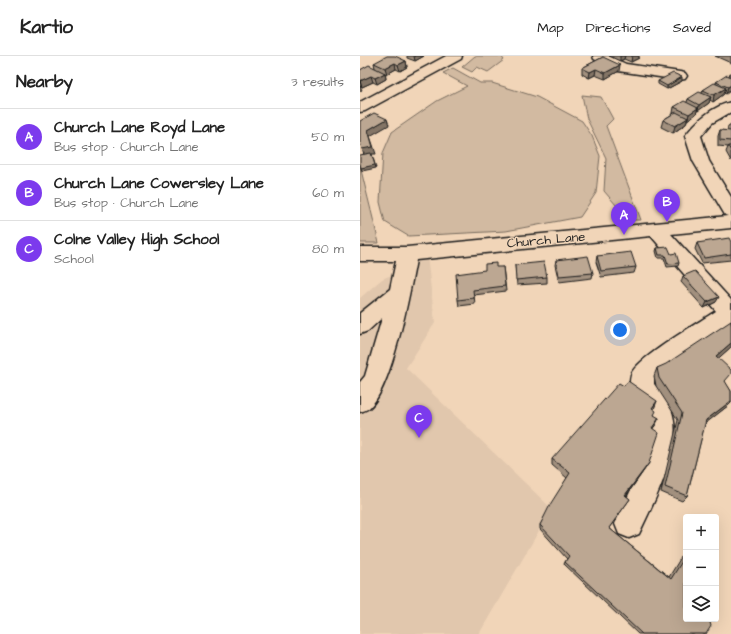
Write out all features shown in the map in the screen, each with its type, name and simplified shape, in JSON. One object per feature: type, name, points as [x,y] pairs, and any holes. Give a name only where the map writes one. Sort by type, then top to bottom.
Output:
[{"type":"street","points":[[360,108],[456,56]]},
{"type":"street","points":[[599,56],[623,68],[680,76]]},
{"type":"street","points":[[731,106],[707,120],[693,136],[701,162],[731,212]]},
{"type":"street","name":"Church Lane","points":[[360,254],[407,254],[731,222]]},
{"type":"street","points":[[628,524],[651,476],[662,435],[659,408],[642,388],[642,375],[669,354],[731,314],[656,230]]},
{"type":"street","points":[[360,401],[374,380],[400,293],[407,254]]},
{"type":"street","points":[[360,325],[374,312],[400,293]]},
{"type":"shaded area","points":[[475,56],[501,56],[504,60],[488,72],[477,67],[472,72],[462,67]]},
{"type":"shaded area","points":[[453,68],[480,83],[492,83],[537,97],[582,121],[592,136],[600,156],[596,193],[580,217],[506,231],[408,236],[385,222],[380,202],[383,153],[392,132],[437,101],[467,86],[443,73]]},
{"type":"shaded area","points":[[582,95],[601,97],[613,119],[606,126],[641,220],[629,220],[604,191],[606,158],[587,119]]},
{"type":"shaded area","points":[[360,166],[379,243],[360,243]]},
{"type":"shaded area","points":[[427,256],[435,323],[406,368],[550,507],[540,529],[479,634],[360,634],[360,298],[382,279],[396,273],[393,257]]},
{"type":"building","points":[[387,56],[395,56],[406,61],[398,65],[395,63],[385,68],[374,63]]},
{"type":"building","points":[[603,57],[620,65],[605,73],[596,69],[590,72],[582,68]]},
{"type":"building","points":[[369,65],[385,73],[375,78],[371,76],[360,81],[360,70]]},
{"type":"building","points":[[673,73],[682,77],[667,86],[658,81]]},
{"type":"building","points":[[727,75],[731,77],[731,85],[728,87],[716,82]]},
{"type":"building","points":[[714,83],[726,88],[714,95],[703,90]]},
{"type":"building","points":[[699,92],[711,97],[699,105],[688,99]]},
{"type":"building","points":[[684,101],[698,108],[689,114],[674,107]]},
{"type":"building","points":[[676,112],[688,118],[675,126],[663,120]]},
{"type":"building","points":[[374,113],[387,119],[368,130],[373,147],[362,149],[360,142],[360,121]]},
{"type":"building","points":[[720,130],[731,131],[731,141],[720,140]]},
{"type":"building","points":[[371,153],[375,165],[361,168],[360,155]]},
{"type":"building","points":[[729,238],[731,242],[731,254],[704,258],[697,243]]},
{"type":"building","points":[[668,247],[671,254],[676,253],[679,263],[668,264],[665,255],[659,255],[657,248]]},
{"type":"building","points":[[631,252],[636,267],[601,271],[597,256]]},
{"type":"building","points":[[588,256],[593,273],[559,276],[556,260]]},
{"type":"building","points":[[544,262],[547,277],[516,280],[515,265]]},
{"type":"building","points":[[496,263],[496,267],[503,267],[505,286],[473,290],[474,298],[458,300],[456,274],[485,270],[485,264]]},
{"type":"building","points":[[695,271],[719,297],[707,302],[683,276]]},
{"type":"building","points":[[731,321],[731,343],[716,356],[731,370],[731,374],[725,381],[731,391],[731,401],[706,420],[687,496],[665,487],[682,413],[659,378],[657,368],[666,364]]},
{"type":"building","points":[[628,381],[657,401],[652,408],[656,411],[654,415],[659,418],[652,428],[659,433],[649,463],[625,495],[630,499],[609,528],[671,579],[683,560],[683,622],[710,622],[711,626],[706,634],[642,634],[565,562],[569,556],[540,525],[551,503],[570,473],[552,459],[619,383],[624,386]]},
{"type":"place","name":"Church Lane Cowersley Lane","points":[[667,222]]},
{"type":"place","name":"Church Lane Royd Lane","points":[[624,235]]},
{"type":"place","name":"Colne Valley High School","points":[[419,438]]}]
